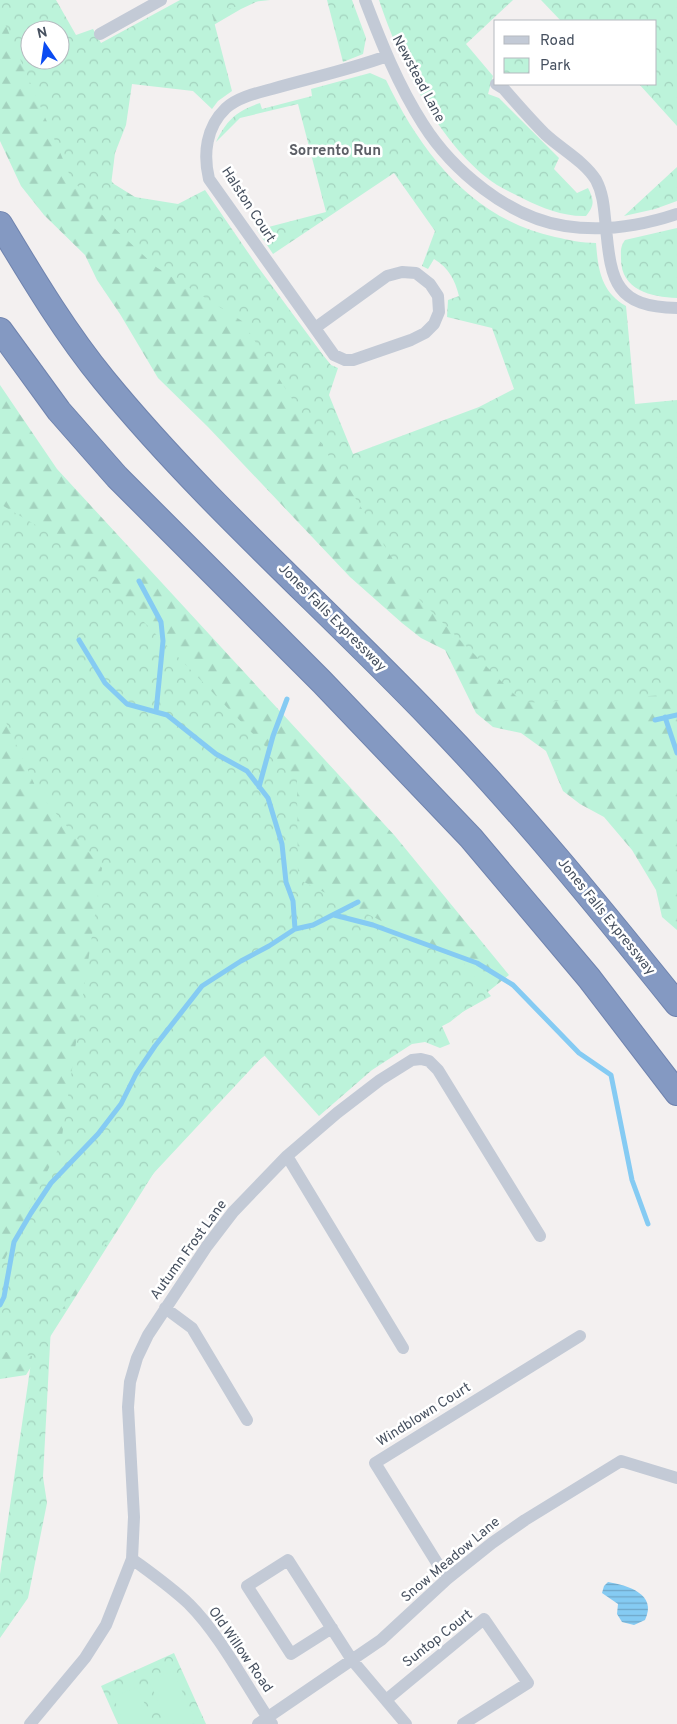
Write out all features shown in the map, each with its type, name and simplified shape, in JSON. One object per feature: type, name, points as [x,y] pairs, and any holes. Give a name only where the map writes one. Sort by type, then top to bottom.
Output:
[{"type":"highway","name":"Jones Falls Expressway","points":[[0,224],[57,316],[102,378],[160,445],[436,722],[577,880],[677,1004]]},
{"type":"highway","points":[[0,330],[59,410],[117,477],[322,682],[471,838],[589,978],[677,1093]]},
{"type":"street","points":[[100,34],[161,0]]},
{"type":"street","name":"Newstead Lane","points":[[365,0],[387,56],[424,126],[444,153],[482,189],[505,204],[531,216],[563,226],[606,229],[660,220],[677,214]]},
{"type":"street","name":"Halston Court","points":[[315,328],[387,276],[402,272],[416,273],[430,284],[438,296],[439,312],[434,324],[425,333],[412,340],[353,360],[344,360],[334,356],[209,179],[205,150],[208,136],[217,119],[227,107],[247,96],[362,66],[387,56]]},
{"type":"street","points":[[497,85],[504,89],[544,132],[585,167],[594,178],[601,190],[604,205],[611,265],[615,280],[622,290],[645,306],[677,308]]},
{"type":"street","name":"Autumn Frost Lane","points":[[30,1724],[85,1658],[106,1625],[132,1559],[134,1517],[128,1407],[130,1382],[137,1358],[148,1335],[207,1246],[233,1212],[287,1156],[337,1113],[380,1080],[412,1060],[421,1059],[429,1062],[438,1070],[540,1236]]},
{"type":"street","points":[[287,1156],[403,1348]]},
{"type":"street","points":[[165,1308],[192,1328],[247,1420]]},
{"type":"street","name":"Windblown Court","points":[[447,1579],[375,1463],[580,1336]]},
{"type":"street","name":"Snow Meadow Lane","points":[[266,1722],[381,1640],[447,1579],[492,1542],[622,1461],[677,1478]]},
{"type":"street","name":"Old Willow Road","points":[[132,1559],[171,1588],[190,1605],[209,1627],[266,1722]]},
{"type":"street","points":[[332,1628],[290,1654],[247,1586],[288,1560],[332,1628],[352,1660],[406,1724]]},
{"type":"street","name":"Suntop Court","points":[[386,1700],[484,1620],[528,1683],[463,1724]]},
{"type":"green space","points":[[0,0],[20,20],[20,70],[70,70],[70,57],[103,47],[187,0],[260,0],[205,30],[129,84],[100,169],[114,184],[151,207],[350,455],[677,631],[677,930],[662,917],[656,890],[632,850],[604,817],[580,804],[563,791],[546,751],[521,733],[493,727],[476,713],[445,650],[421,638],[350,577],[208,427],[158,378],[120,314],[97,280],[85,255],[44,215],[21,186],[0,141]]},
{"type":"green space","points":[[0,0],[56,0],[67,20],[20,20],[20,59],[0,12]]},
{"type":"green space","points":[[180,0],[270,0],[251,2],[212,14],[232,91],[218,101],[212,109],[193,91],[132,84],[126,125],[115,153],[110,193],[178,204],[205,190],[258,267],[323,355],[331,365],[338,368],[329,395],[353,454],[479,407],[514,389],[492,328],[447,317],[448,300],[459,296],[456,285],[447,270],[434,259],[428,269],[422,266],[435,231],[394,173],[273,254],[257,230],[326,212],[298,104],[240,118],[216,142],[233,117],[245,109],[260,103],[262,109],[312,96],[311,89],[370,73],[386,80],[400,107],[433,157],[452,179],[474,199],[498,215],[525,228],[560,238],[596,243],[602,279],[611,294],[626,306],[635,404],[677,400],[677,711],[667,695],[523,703],[414,594],[343,478],[242,321],[156,267],[111,225],[71,178],[25,70],[70,70],[70,24],[76,35],[93,29],[101,43]]},
{"type":"green space","points":[[327,0],[352,0],[366,38],[363,54],[343,62]]},
{"type":"green space","points":[[379,0],[513,0],[466,44],[493,76],[488,94],[499,98],[559,158],[554,169],[577,193],[588,188],[593,202],[586,216],[562,213],[538,206],[497,185],[476,169],[457,149],[424,102],[398,50]]},
{"type":"green space","points":[[541,0],[677,0],[677,126],[640,85],[657,85],[657,20],[560,20]]},
{"type":"green space","points":[[677,167],[677,201],[655,209],[624,216]]},
{"type":"green space","points":[[677,228],[677,298],[657,296],[639,290],[626,278],[622,270],[621,249],[625,240]]},
{"type":"green space","points":[[0,385],[57,469],[395,836],[509,975],[450,1022],[319,1091],[272,1050],[193,1111],[26,1375],[0,1379]]},
{"type":"green space","points":[[0,504],[68,544],[297,779],[298,879],[463,962],[491,996],[441,1024],[450,1044],[440,1048],[425,1042],[412,1044],[372,1070],[319,1116],[264,1055],[152,1175],[51,1326],[43,1477],[47,1503],[28,1598],[0,1638],[0,1574],[32,1356],[0,1351],[0,1269],[61,1143],[102,868],[38,792],[0,709]]},
{"type":"green space","points":[[174,1653],[206,1724],[118,1724],[101,1686]]},
{"type":"green space","points":[[173,1671],[196,1722],[192,1724],[168,1724],[149,1681]]},
{"type":"green space","points":[[137,1687],[154,1724],[125,1724],[113,1697]]},
{"type":"water","points":[[608,1582],[631,1588],[644,1597],[648,1611],[645,1620],[634,1625],[622,1622],[617,1614],[618,1604],[602,1593],[604,1586]]},
{"type":"waterway","points":[[139,581],[161,622],[163,641],[156,712]]},
{"type":"waterway","points":[[79,640],[105,683],[127,704],[167,715],[216,754],[247,771],[268,798],[282,844],[286,882],[293,901],[295,929]]},
{"type":"waterway","points":[[259,787],[273,736],[287,699]]},
{"type":"waterway","points":[[655,720],[677,715]]},
{"type":"waterway","points":[[665,717],[677,753]]},
{"type":"waterway","points":[[0,1305],[4,1297],[14,1242],[31,1213],[51,1183],[98,1134],[121,1104],[136,1074],[155,1046],[202,986],[295,929],[313,925],[358,902]]},
{"type":"waterway","points":[[334,915],[373,925],[477,963],[513,985],[579,1053],[611,1075],[632,1180],[648,1224]]},
{"type":"district","name":"Sorrento Run","points":[[335,151]]}]
